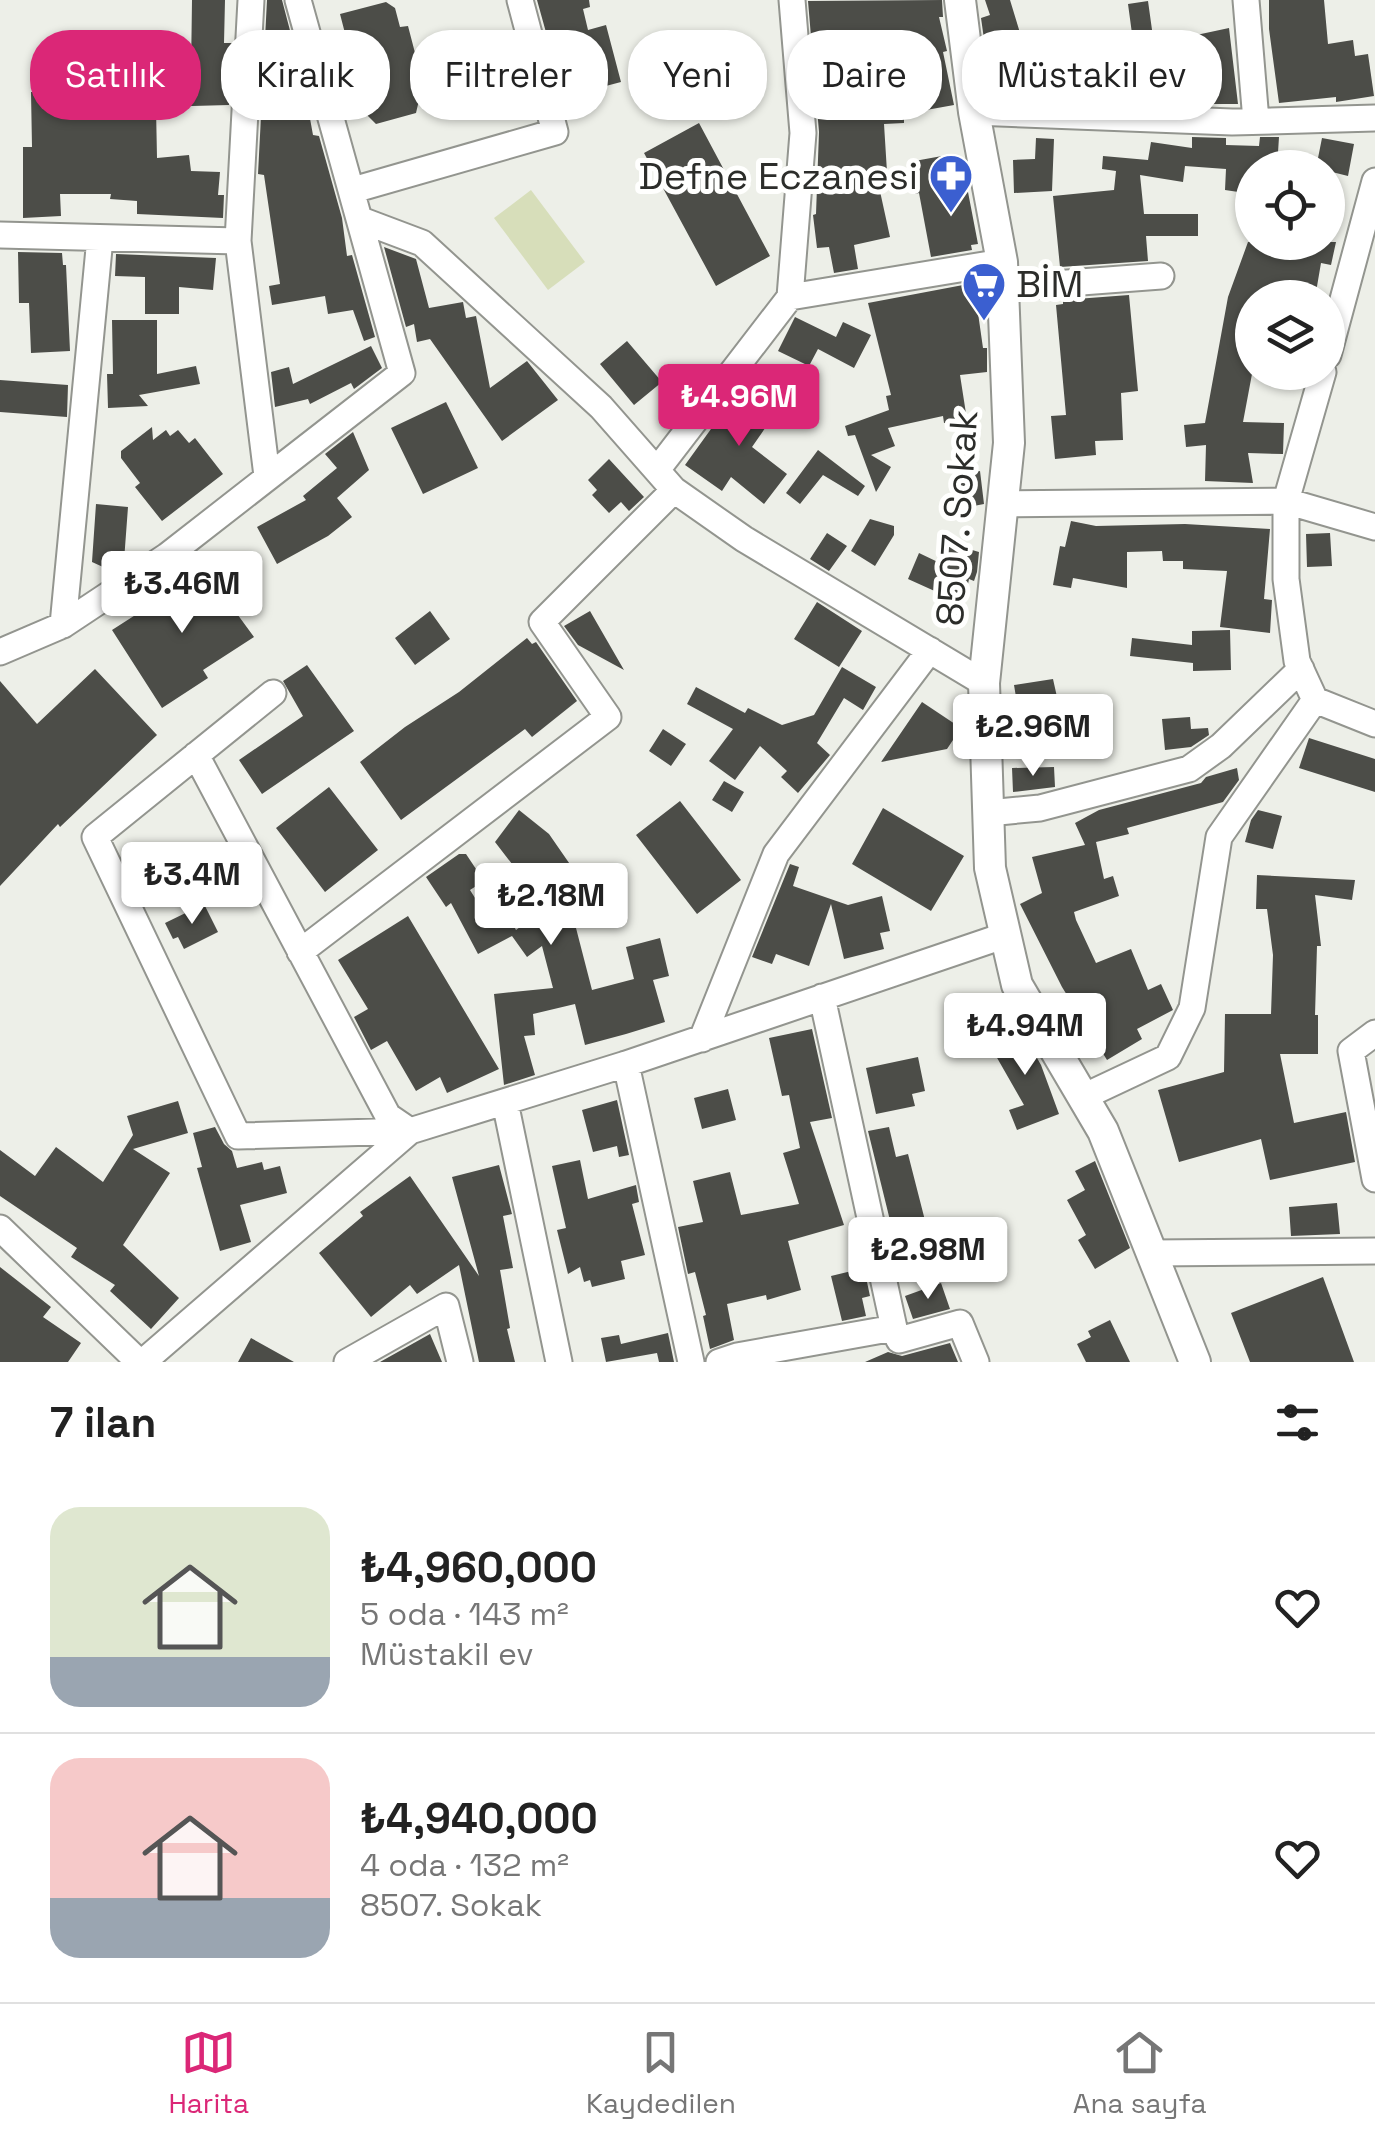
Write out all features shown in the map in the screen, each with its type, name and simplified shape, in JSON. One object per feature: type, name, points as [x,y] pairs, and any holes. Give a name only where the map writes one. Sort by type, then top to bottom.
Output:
[{"type":"street","points":[[252,0],[238,241],[267,476]]},
{"type":"street","points":[[0,652],[62,624],[167,556],[402,373],[298,0]]},
{"type":"street","points":[[353,190],[554,132],[520,0]]},
{"type":"street","points":[[300,952],[608,717],[542,622],[666,480],[790,297],[803,134],[792,0]]},
{"type":"street","name":"8507. Sokak","points":[[960,0],[964,30]]},
{"type":"street","points":[[1246,0],[1256,121]]},
{"type":"street","points":[[1222,120],[1375,118]]},
{"type":"street","name":"8507. Sokak","points":[[975,120],[1001,275],[1009,443],[984,682],[990,868],[1017,986],[1104,1131],[1194,1362]]},
{"type":"street","points":[[1345,297],[1374,197]]},
{"type":"street","points":[[361,220],[422,243],[601,407],[666,480],[744,539],[984,682]]},
{"type":"street","points":[[0,235],[238,241]]},
{"type":"street","points":[[62,624],[100,238]]},
{"type":"street","points":[[790,297],[1001,275],[1161,276]]},
{"type":"street","points":[[1317,390],[1286,501],[1286,579],[1301,669],[1315,700],[1375,724]]},
{"type":"street","points":[[1003,504],[1286,501],[1375,527]]},
{"type":"street","points":[[702,1039],[776,854],[930,650]]},
{"type":"street","points":[[988,813],[1040,808],[1188,769],[1221,746],[1301,669]]},
{"type":"street","points":[[273,692],[94,837],[238,1136],[410,1130],[626,1064],[1006,935]]},
{"type":"street","points":[[1083,1097],[1168,1057],[1192,1008],[1220,837],[1315,700]]},
{"type":"street","points":[[196,756],[388,1116],[410,1130]]},
{"type":"street","points":[[822,997],[899,1340],[960,1323],[976,1362]]},
{"type":"street","points":[[1375,1033],[1350,1051],[1375,1179]]},
{"type":"street","points":[[626,1064],[691,1362]]},
{"type":"street","points":[[505,1102],[559,1362]]},
{"type":"street","points":[[0,1228],[141,1362],[410,1130]]},
{"type":"street","points":[[1151,1253],[1375,1250]]},
{"type":"street","points":[[348,1362],[446,1306],[460,1362]]},
{"type":"street","points":[[719,1362],[838,1351],[894,1328]]},
{"type":"green space","points":[[531,190],[585,262],[548,290],[494,218]]},
{"type":"building","points":[[192,0],[225,0],[221,105],[201,106],[201,30],[192,30]]},
{"type":"building","points":[[267,0],[282,0],[290,30],[265,30]]},
{"type":"building","points":[[537,0],[589,0],[590,7],[583,9],[588,30],[545,30]]},
{"type":"building","points":[[942,0],[943,17],[939,17],[947,51],[943,52],[954,105],[942,107],[942,30],[810,30],[808,1]]},
{"type":"building","points":[[985,0],[1010,0],[1019,30],[983,30],[981,18],[990,15]]},
{"type":"building","points":[[1269,0],[1324,0],[1328,44],[1353,40],[1355,56],[1368,54],[1374,96],[1336,102],[1336,97],[1279,103]]},
{"type":"building","points":[[1148,1],[1152,30],[1132,30],[1128,4]]},
{"type":"building","points":[[386,2],[395,8],[400,27],[408,26],[410,115],[376,124],[372,120],[390,120],[390,30],[344,30],[340,14]]},
{"type":"building","points":[[1229,28],[1238,104],[1222,104],[1220,30]]},
{"type":"building","points":[[608,33],[621,82],[608,85]]},
{"type":"building","points":[[32,120],[156,120],[157,158],[189,155],[191,171],[220,172],[218,195],[224,195],[223,218],[137,214],[137,201],[110,199],[111,194],[60,194],[61,216],[23,218],[23,147],[32,147]]},
{"type":"building","points":[[261,120],[310,120],[313,135],[319,136],[342,218],[347,256],[352,255],[375,337],[364,341],[353,310],[328,314],[325,296],[272,305],[269,286],[280,284],[264,175],[258,174]]},
{"type":"building","points":[[818,120],[904,120],[884,124],[887,172],[876,173],[890,237],[854,245],[858,269],[834,273],[829,247],[817,248],[813,215]]},
{"type":"building","points":[[699,123],[770,256],[716,286],[644,153]]},
{"type":"building","points":[[1192,137],[1226,138],[1226,145],[1259,146],[1260,137],[1279,137],[1278,150],[1235,150],[1235,191],[1225,190],[1226,169],[1185,166],[1183,182],[1140,175],[1144,214],[1198,214],[1198,236],[1146,236],[1148,261],[1060,267],[1053,196],[1114,190],[1116,171],[1102,169],[1103,156],[1148,160],[1151,142],[1192,148]]},
{"type":"building","points":[[1036,138],[1054,139],[1052,191],[1014,193],[1013,160],[1035,159]]},
{"type":"building","points":[[1322,138],[1354,144],[1348,176],[1345,150],[1320,150]]},
{"type":"building","points":[[942,156],[950,195],[968,192],[978,244],[971,245],[972,250],[931,257],[909,162]]},
{"type":"building","points":[[384,247],[416,259],[429,308],[463,302],[466,318],[476,316],[490,388],[527,361],[558,400],[502,441],[430,339],[417,342],[414,324],[406,327]]},
{"type":"building","points":[[18,252],[62,253],[66,265],[70,351],[31,353],[29,303],[19,303]]},
{"type":"building","points":[[116,254],[216,258],[213,290],[179,287],[179,314],[145,314],[145,277],[115,276]]},
{"type":"building","points":[[1241,260],[1332,260],[1331,265],[1321,263],[1318,280],[1235,280],[1235,390],[1249,390],[1243,422],[1284,423],[1283,454],[1248,453],[1253,483],[1205,481],[1206,445],[1186,447],[1184,425],[1205,423],[1228,297]]},
{"type":"building","points":[[979,282],[984,311],[978,313],[983,348],[987,348],[987,372],[960,375],[967,420],[944,423],[943,416],[888,428],[895,446],[871,455],[891,467],[876,492],[855,435],[848,436],[845,426],[889,410],[886,396],[891,395],[868,303]]},
{"type":"building","points":[[1129,295],[1138,391],[1121,393],[1123,440],[1095,441],[1096,455],[1055,459],[1051,416],[1066,415],[1056,305],[1063,304],[1063,300]]},
{"type":"building","points":[[795,317],[836,337],[843,322],[871,335],[854,368],[818,349],[809,366],[778,351]]},
{"type":"building","points":[[112,320],[157,320],[157,374],[196,366],[200,384],[139,395],[148,406],[108,408],[107,374],[113,374]]},
{"type":"building","points":[[627,341],[662,382],[634,405],[600,364]]},
{"type":"building","points":[[371,346],[382,368],[354,389],[351,383],[310,404],[308,399],[275,407],[271,372],[289,367],[293,384]]},
{"type":"building","points":[[0,380],[68,385],[67,417],[0,412]]},
{"type":"building","points":[[742,386],[777,411],[752,447],[787,474],[764,504],[731,477],[722,491],[685,465]]},
{"type":"building","points":[[446,402],[478,468],[423,494],[391,428]]},
{"type":"building","points":[[152,427],[153,440],[166,430],[170,436],[178,430],[189,443],[195,438],[223,474],[162,521],[135,487],[140,483],[121,458],[121,451]]},
{"type":"building","points":[[353,432],[369,470],[337,498],[352,517],[328,536],[277,564],[257,527],[306,500],[303,496],[337,468],[325,454]]},
{"type":"building","points":[[818,450],[865,486],[858,496],[823,475],[800,504],[786,493]]},
{"type":"building","points":[[609,459],[644,497],[629,511],[621,502],[609,513],[592,495],[597,490],[588,480]]},
{"type":"building","points":[[980,471],[984,504],[958,509],[952,476]]},
{"type":"building","points":[[96,504],[128,507],[124,561],[103,567],[92,562]]},
{"type":"building","points":[[870,519],[894,526],[894,535],[875,566],[851,551]]},
{"type":"building","points":[[1071,521],[1096,526],[1185,524],[1270,529],[1264,599],[1272,600],[1270,633],[1220,627],[1227,571],[1183,569],[1183,561],[1163,561],[1162,551],[1127,552],[1127,588],[1073,578],[1071,588],[1053,585],[1060,546],[1065,547]]},
{"type":"building","points":[[827,533],[847,546],[829,571],[810,559]]},
{"type":"building","points":[[1330,533],[1332,566],[1307,567],[1306,534]]},
{"type":"building","points":[[948,543],[979,552],[977,572],[974,581],[969,579],[960,625],[934,620],[939,593],[908,579],[919,553],[942,564]]},
{"type":"building","points":[[202,566],[254,637],[203,670],[208,678],[162,708],[112,630],[179,587],[176,583]]},
{"type":"building","points":[[817,602],[862,631],[839,667],[794,639]]},
{"type":"building","points":[[430,611],[450,639],[415,665],[395,638]]},
{"type":"building","points":[[590,611],[624,670],[578,645],[564,626]]},
{"type":"building","points":[[1230,630],[1231,670],[1193,671],[1193,663],[1130,656],[1132,638],[1192,645],[1192,631]]},
{"type":"building","points":[[527,638],[532,644],[536,642],[577,701],[532,737],[525,729],[401,820],[360,762]]},
{"type":"building","points":[[307,665],[354,731],[262,794],[239,760],[303,716],[283,681]]},
{"type":"building","points":[[842,667],[876,687],[863,710],[844,698],[817,743],[830,755],[798,793],[781,777],[787,771],[760,746],[735,780],[709,761],[733,729],[687,704],[696,687],[745,713],[748,708],[782,725],[814,715]]},
{"type":"building","points":[[95,669],[157,735],[60,827],[58,824],[0,886],[0,681],[37,724]]},
{"type":"building","points":[[1053,679],[1063,724],[1022,733],[1014,685]]},
{"type":"building","points":[[922,702],[961,728],[947,749],[881,762]]},
{"type":"building","points":[[1190,717],[1191,729],[1208,728],[1209,735],[1191,747],[1165,750],[1162,719]]},
{"type":"building","points":[[663,729],[686,744],[671,766],[649,751]]},
{"type":"building","points":[[1309,738],[1375,759],[1375,792],[1299,768]]},
{"type":"building","points":[[1054,767],[1055,787],[1013,792],[1012,768]]},
{"type":"building","points":[[1237,768],[1239,780],[1223,802],[1127,828],[1129,834],[1096,842],[1104,879],[1113,876],[1119,896],[1074,912],[1076,920],[1096,963],[1131,949],[1148,990],[1161,984],[1173,1010],[1137,1029],[1142,1039],[1107,1060],[1062,987],[1020,904],[1042,893],[1032,857],[1085,845],[1075,823],[1099,810],[1201,783],[1206,777]]},
{"type":"building","points":[[724,781],[744,792],[732,812],[712,800]]},
{"type":"building","points":[[329,787],[378,850],[325,892],[276,828]]},
{"type":"building","points":[[680,801],[741,880],[697,914],[636,835]]},
{"type":"building","points":[[883,808],[964,856],[931,911],[852,864]]},
{"type":"building","points":[[519,810],[549,834],[576,873],[592,924],[576,928],[592,990],[634,979],[626,947],[660,938],[669,976],[653,980],[665,1022],[626,1034],[585,1045],[575,1004],[533,1014],[535,1035],[524,1036],[535,1075],[504,1085],[494,994],[553,988],[542,946],[527,957],[512,936],[478,954],[451,903],[446,907],[426,877],[459,854],[466,854],[484,881],[470,890],[487,917],[504,908],[516,930],[546,908],[495,842]]},
{"type":"building","points":[[1258,810],[1282,816],[1273,849],[1245,842]]},
{"type":"building","points":[[790,864],[799,867],[793,886],[848,905],[882,896],[890,931],[880,933],[884,949],[844,959],[831,904],[809,966],[776,954],[772,964],[752,957]]},
{"type":"building","points":[[1257,875],[1355,880],[1352,900],[1315,895],[1321,946],[1317,946],[1315,1015],[1318,1054],[1280,1054],[1294,1123],[1346,1112],[1355,1162],[1270,1180],[1261,1139],[1179,1162],[1158,1090],[1224,1072],[1225,1014],[1271,1014],[1273,955],[1267,909],[1256,909]]},
{"type":"building","points":[[204,904],[218,932],[184,949],[165,923]]},
{"type":"building","points":[[408,916],[499,1069],[447,1093],[440,1077],[416,1091],[387,1041],[371,1050],[354,1017],[368,1009],[338,960]]},
{"type":"building","points":[[1018,1025],[1041,1065],[1059,1114],[1017,1130],[1009,1110],[1024,1105],[988,1042]]},
{"type":"building","points":[[812,1029],[832,1118],[810,1122],[844,1225],[788,1241],[801,1290],[767,1300],[766,1295],[727,1304],[734,1340],[710,1349],[695,1272],[688,1274],[678,1227],[703,1222],[693,1181],[730,1172],[741,1215],[799,1204],[783,1153],[800,1148],[789,1095],[782,1096],[769,1038]]},
{"type":"building","points":[[918,1057],[925,1091],[912,1094],[915,1106],[876,1114],[866,1068]]},
{"type":"building","points":[[728,1089],[736,1120],[702,1129],[694,1098]]},
{"type":"building","points":[[617,1100],[629,1155],[619,1157],[617,1146],[593,1152],[582,1110]]},
{"type":"building","points":[[178,1101],[188,1133],[133,1149],[170,1173],[123,1245],[179,1298],[151,1329],[110,1291],[115,1285],[71,1257],[77,1248],[0,1196],[0,1150],[35,1176],[56,1147],[103,1182],[133,1135],[127,1116]]},
{"type":"building","points":[[215,1127],[232,1151],[237,1168],[262,1162],[264,1170],[280,1166],[287,1193],[240,1205],[251,1242],[220,1251],[197,1168],[202,1167],[193,1133]]},
{"type":"building","points":[[889,1127],[896,1157],[908,1154],[930,1240],[923,1242],[927,1253],[900,1261],[868,1131]]},
{"type":"building","points":[[580,1160],[588,1199],[636,1185],[639,1202],[632,1204],[645,1255],[621,1261],[625,1279],[592,1287],[590,1280],[584,1282],[580,1267],[568,1274],[557,1230],[566,1228],[552,1166]]},
{"type":"building","points":[[1095,1161],[1130,1248],[1095,1269],[1078,1240],[1086,1235],[1067,1200],[1085,1190],[1075,1171]]},
{"type":"building","points":[[499,1165],[512,1214],[503,1216],[513,1268],[500,1270],[515,1362],[479,1362],[459,1265],[417,1294],[410,1285],[371,1317],[319,1253],[363,1216],[360,1212],[410,1176],[479,1276],[452,1177]]},
{"type":"building","points":[[1337,1203],[1340,1234],[1291,1236],[1289,1207]]},
{"type":"building","points":[[0,1267],[51,1307],[43,1317],[81,1343],[68,1362],[0,1362]]},
{"type":"building","points":[[864,1268],[870,1296],[862,1298],[866,1316],[842,1321],[831,1276]]},
{"type":"building","points":[[1323,1277],[1354,1362],[1250,1362],[1231,1313]]},
{"type":"building","points":[[941,1283],[950,1309],[913,1319],[905,1296]]},
{"type":"building","points":[[1110,1320],[1130,1362],[1086,1362],[1077,1344],[1091,1337],[1088,1331]]},
{"type":"building","points":[[668,1333],[674,1362],[659,1362],[657,1353],[606,1362],[601,1338],[619,1335],[621,1344]]},
{"type":"building","points":[[430,1334],[442,1362],[380,1362]]},
{"type":"building","points":[[251,1338],[294,1362],[238,1362]]},
{"type":"building","points":[[950,1343],[958,1362],[865,1362],[888,1352],[902,1356]]},
{"type":"place","name":"Defne Eczanesi","points":[[951,214]]},
{"type":"place","name":"BİM","points":[[984,322]]}]
